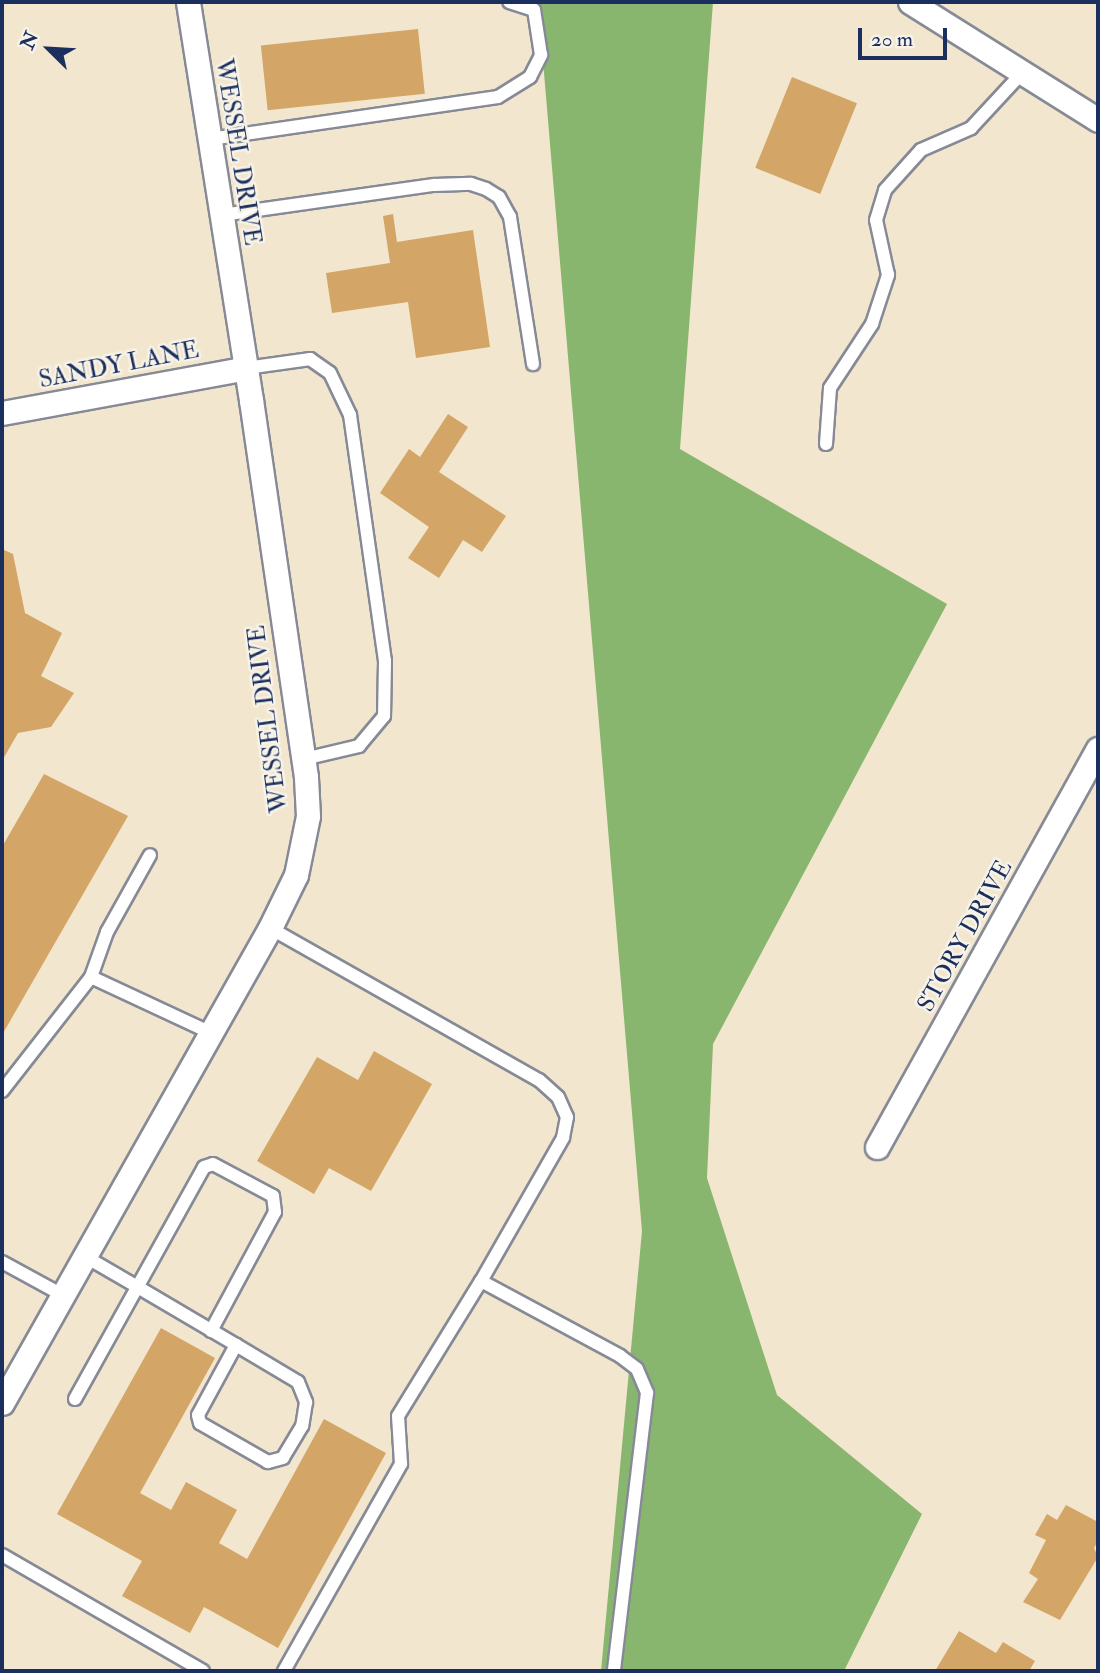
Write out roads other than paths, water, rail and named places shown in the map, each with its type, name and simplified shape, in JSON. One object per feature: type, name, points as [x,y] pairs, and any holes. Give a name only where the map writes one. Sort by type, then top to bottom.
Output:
[{"type":"street","name":"WESSEL DRIVE","points":[[2,1403],[270,928],[296,875],[308,816],[304,759],[188,2]]},
{"type":"street","points":[[909,2],[1098,120]]},
{"type":"street","name":"SANDY LANE","points":[[2,412],[246,368]]},
{"type":"street","name":"STORY DRIVE","points":[[877,1147],[1098,750]]},
{"type":"lane","points":[[210,139],[498,97],[530,77],[541,55],[534,10],[509,2]]},
{"type":"lane","points":[[826,444],[830,388],[872,324],[888,275],[876,220],[885,190],[920,150],[971,128],[1022,73]]},
{"type":"lane","points":[[222,215],[434,185],[471,184],[486,189],[499,197],[510,217],[533,364]]},
{"type":"lane","points":[[246,368],[310,359],[330,373],[350,415],[385,661],[384,716],[359,746],[304,759]]},
{"type":"lane","points":[[2,1091],[91,977],[107,932],[150,855]]},
{"type":"lane","points":[[270,928],[539,1080],[558,1097],[567,1117],[563,1138],[481,1281],[398,1416],[401,1464],[284,1671]]},
{"type":"lane","points":[[91,977],[211,1033]]},
{"type":"lane","points":[[75,1399],[204,1167],[213,1164],[273,1196],[275,1212],[211,1331]]},
{"type":"lane","points":[[86,1257],[136,1286],[211,1331],[236,1345],[298,1382],[306,1402],[302,1426],[283,1458],[268,1462],[200,1423],[198,1415],[236,1345]]},
{"type":"lane","points":[[2,1262],[64,1296]]},
{"type":"lane","points":[[481,1281],[620,1356],[637,1369],[646,1393],[614,1671]]},
{"type":"lane","points":[[2,1555],[203,1671]]}]
